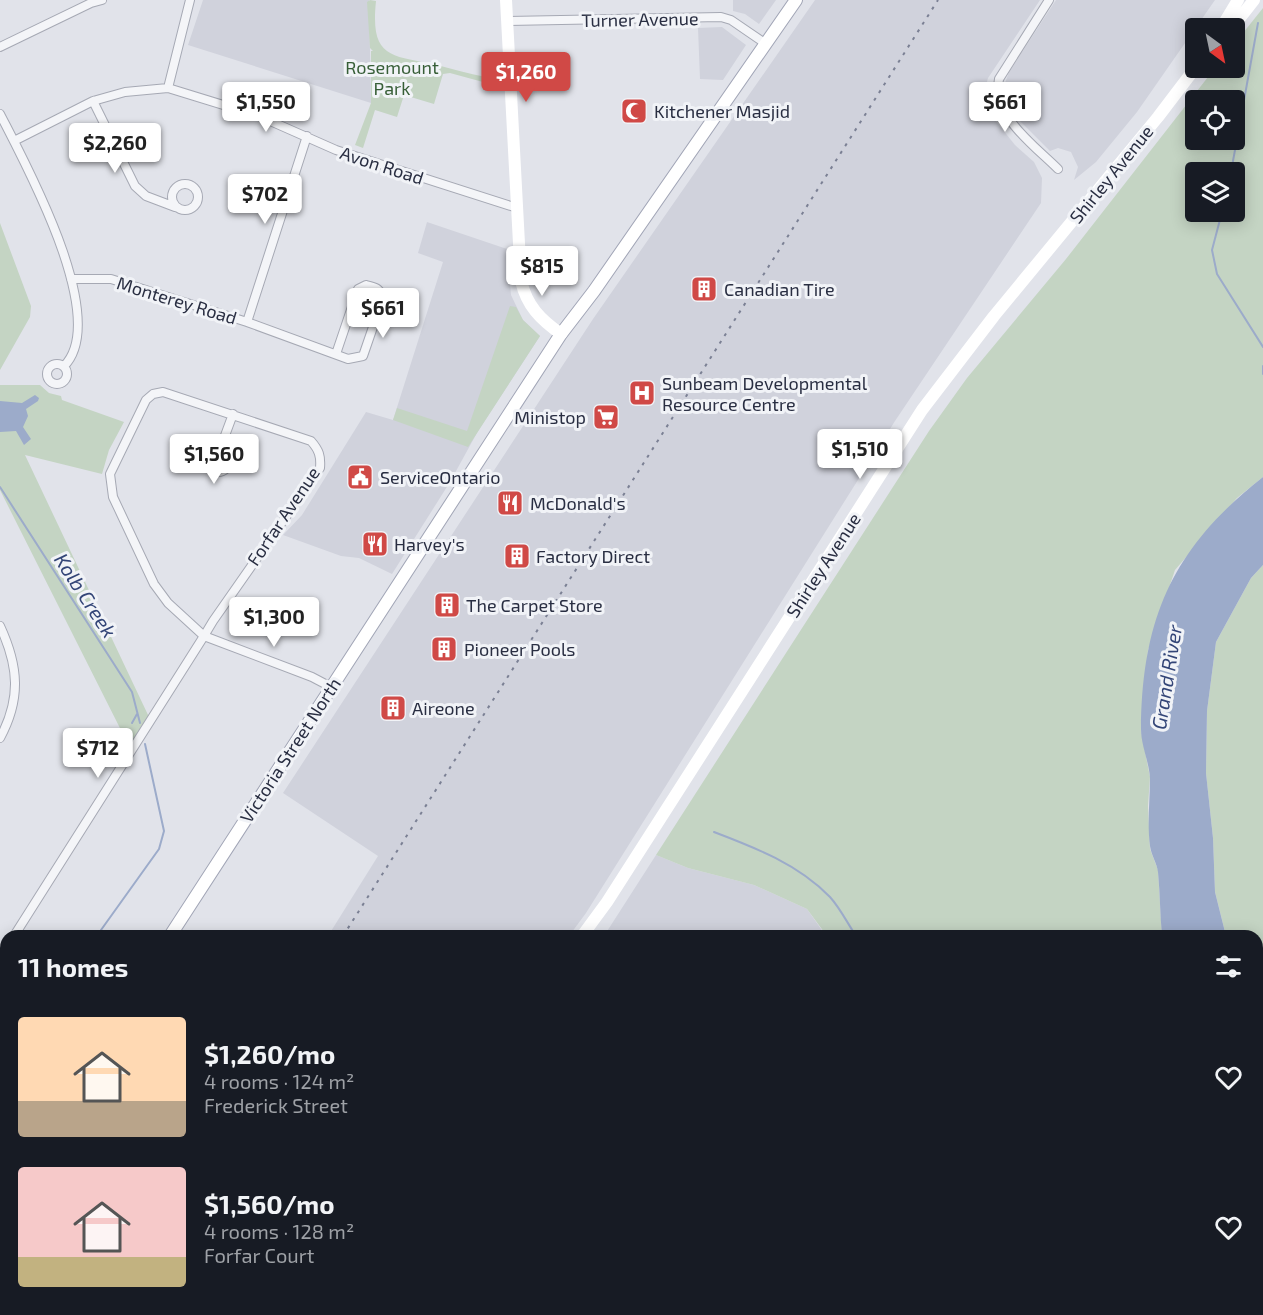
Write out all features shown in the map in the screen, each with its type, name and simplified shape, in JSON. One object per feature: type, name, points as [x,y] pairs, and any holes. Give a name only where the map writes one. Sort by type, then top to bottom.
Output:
[{"type":"main road","points":[[506,0],[517,208],[525,296],[538,316],[561,334]]},
{"type":"main road","name":"Victoria Street North","points":[[174,930],[561,334],[594,291],[796,0]]},
{"type":"main road","points":[[1227,18],[1238,0]]},
{"type":"main road","points":[[1240,18],[1254,0]]},
{"type":"main road","name":"Shirley Avenue","points":[[586,930],[607,902],[922,410],[994,316],[1109,178],[1187,78]]},
{"type":"street","points":[[0,47],[89,1],[102,0]]},
{"type":"street","points":[[168,88],[190,0]]},
{"type":"street","points":[[1049,0],[999,79],[996,92],[1001,107],[1011,122],[1058,169]]},
{"type":"street","name":"Turner Avenue","points":[[507,21],[721,17],[731,20],[766,44]]},
{"type":"street","name":"Avon Road","points":[[14,141],[93,101],[125,92],[168,88],[259,116],[336,150],[517,208]]},
{"type":"street","points":[[93,101],[135,186],[146,196],[175,207]]},
{"type":"street","points":[[0,114],[53,221],[71,279],[78,318],[78,339],[75,351],[64,366]]},
{"type":"street","points":[[247,322],[307,136]]},
{"type":"street","name":"Monterey Road","points":[[71,279],[111,279],[247,322],[348,359],[363,356],[383,298],[381,291],[375,287],[366,285],[358,289],[336,354]]},
{"type":"street","name":"Forfar Avenue","points":[[204,636],[270,536],[320,468],[321,458],[318,448],[311,441],[163,392],[153,394],[146,400],[110,474],[113,497],[154,584],[168,603],[204,636],[312,677],[332,687]]},
{"type":"street","points":[[220,449],[233,414]]},
{"type":"street","points":[[0,626],[13,662],[16,694],[11,718],[0,738]]},
{"type":"street","points":[[18,930],[204,636]]},
{"type":"shaded area","points":[[203,0],[369,0],[371,103],[188,45]]},
{"type":"shaded area","points":[[733,0],[776,0],[759,24],[745,14],[733,11]]},
{"type":"shaded area","points":[[815,0],[1040,0],[988,78],[984,93],[987,110],[1015,145],[1034,162],[1042,178],[1041,203],[895,421],[573,930],[332,930],[378,856],[283,793],[593,319]]},
{"type":"shaded area","points":[[1056,0],[1215,0],[1202,18],[1185,18],[1185,43],[1137,112],[1096,162],[1074,180],[1078,167],[1071,152],[1058,148],[1050,151],[1013,114],[1005,98],[1004,86],[1009,72]]},
{"type":"shaded area","points":[[722,27],[746,45],[723,80],[700,79],[698,28]]},
{"type":"shaded area","points":[[427,222],[507,249],[511,295],[523,320],[540,336],[478,431],[450,482],[392,574],[359,558],[341,556],[283,535],[302,515],[366,412],[393,420],[443,262],[418,253]]},
{"type":"shaded area","points":[[656,855],[688,868],[754,885],[807,909],[822,930],[608,930]]},
{"type":"green space","name":"Rosemount Park","points":[[376,1],[377,34],[387,51],[396,56],[487,79],[483,82],[450,73],[443,74],[434,104],[404,95],[397,117],[375,110],[363,148],[355,145],[371,103],[371,51],[373,51],[370,48],[367,2]]},
{"type":"green space","points":[[1263,8],[1263,477],[1237,498],[1175,570],[1148,650],[1141,731],[1150,777],[1148,806],[1150,849],[1158,870],[1162,930],[823,930],[807,909],[754,885],[688,868],[656,855],[929,431],[967,378],[1066,259],[1185,106],[1185,150],[1245,150],[1245,90],[1198,90],[1207,78],[1245,78],[1245,30]]},
{"type":"green space","points":[[0,223],[31,306],[30,317],[0,370]]},
{"type":"green space","points":[[510,306],[516,307],[523,320],[540,336],[468,447],[393,420],[397,408],[467,431]]},
{"type":"green space","points":[[0,385],[40,385],[49,393],[61,396],[62,400],[124,422],[109,450],[102,474],[25,455],[149,717],[129,746],[0,490]]},
{"type":"green space","points":[[1263,565],[1263,930],[1224,930],[1215,892],[1213,838],[1206,773],[1207,711],[1216,642],[1251,578]]},
{"type":"water","points":[[35,395],[39,398],[38,401],[26,409],[28,416],[23,427],[31,439],[24,445],[16,431],[0,432],[0,401],[22,403]]},
{"type":"water","name":"Grand River","points":[[1263,477],[1263,565],[1251,578],[1216,642],[1207,711],[1206,773],[1213,838],[1215,892],[1224,930],[1162,930],[1158,872],[1149,837],[1150,778],[1141,729],[1148,652],[1157,618],[1169,587],[1186,558],[1207,530],[1232,503]]},
{"type":"waterway","points":[[1233,162],[1258,23]]},
{"type":"waterway","points":[[1219,222],[1212,250],[1217,274],[1263,347]]},
{"type":"waterway","points":[[1263,366],[1263,374]]},
{"type":"waterway","name":"Kolb Creek","points":[[0,487],[132,692],[140,723]]},
{"type":"waterway","points":[[132,723],[137,714]]},
{"type":"waterway","name":"Kolb Creek","points":[[101,930],[159,849],[164,831],[145,744]]},
{"type":"waterway","points":[[714,832],[776,858],[804,875],[830,897],[852,930]]},
{"type":"railway","points":[[347,930],[938,0]]},
{"type":"place","name":"Kitchener Masjid","points":[[634,111]]},
{"type":"place","name":"Canadian Tire","points":[[704,289]]},
{"type":"place","name":"Sunbeam Developmental Resource Centre","points":[[642,393]]},
{"type":"place","name":"Ministop","points":[[606,417]]},
{"type":"place","name":"ServiceOntario","points":[[360,477]]},
{"type":"place","name":"McDonald's","points":[[510,503]]},
{"type":"place","name":"Harvey's","points":[[375,544]]},
{"type":"place","name":"Factory Direct","points":[[517,556]]},
{"type":"place","name":"The Carpet Store","points":[[447,605]]},
{"type":"place","name":"Pioneer Pools","points":[[444,649]]},
{"type":"place","name":"Aireone","points":[[393,708]]}]
